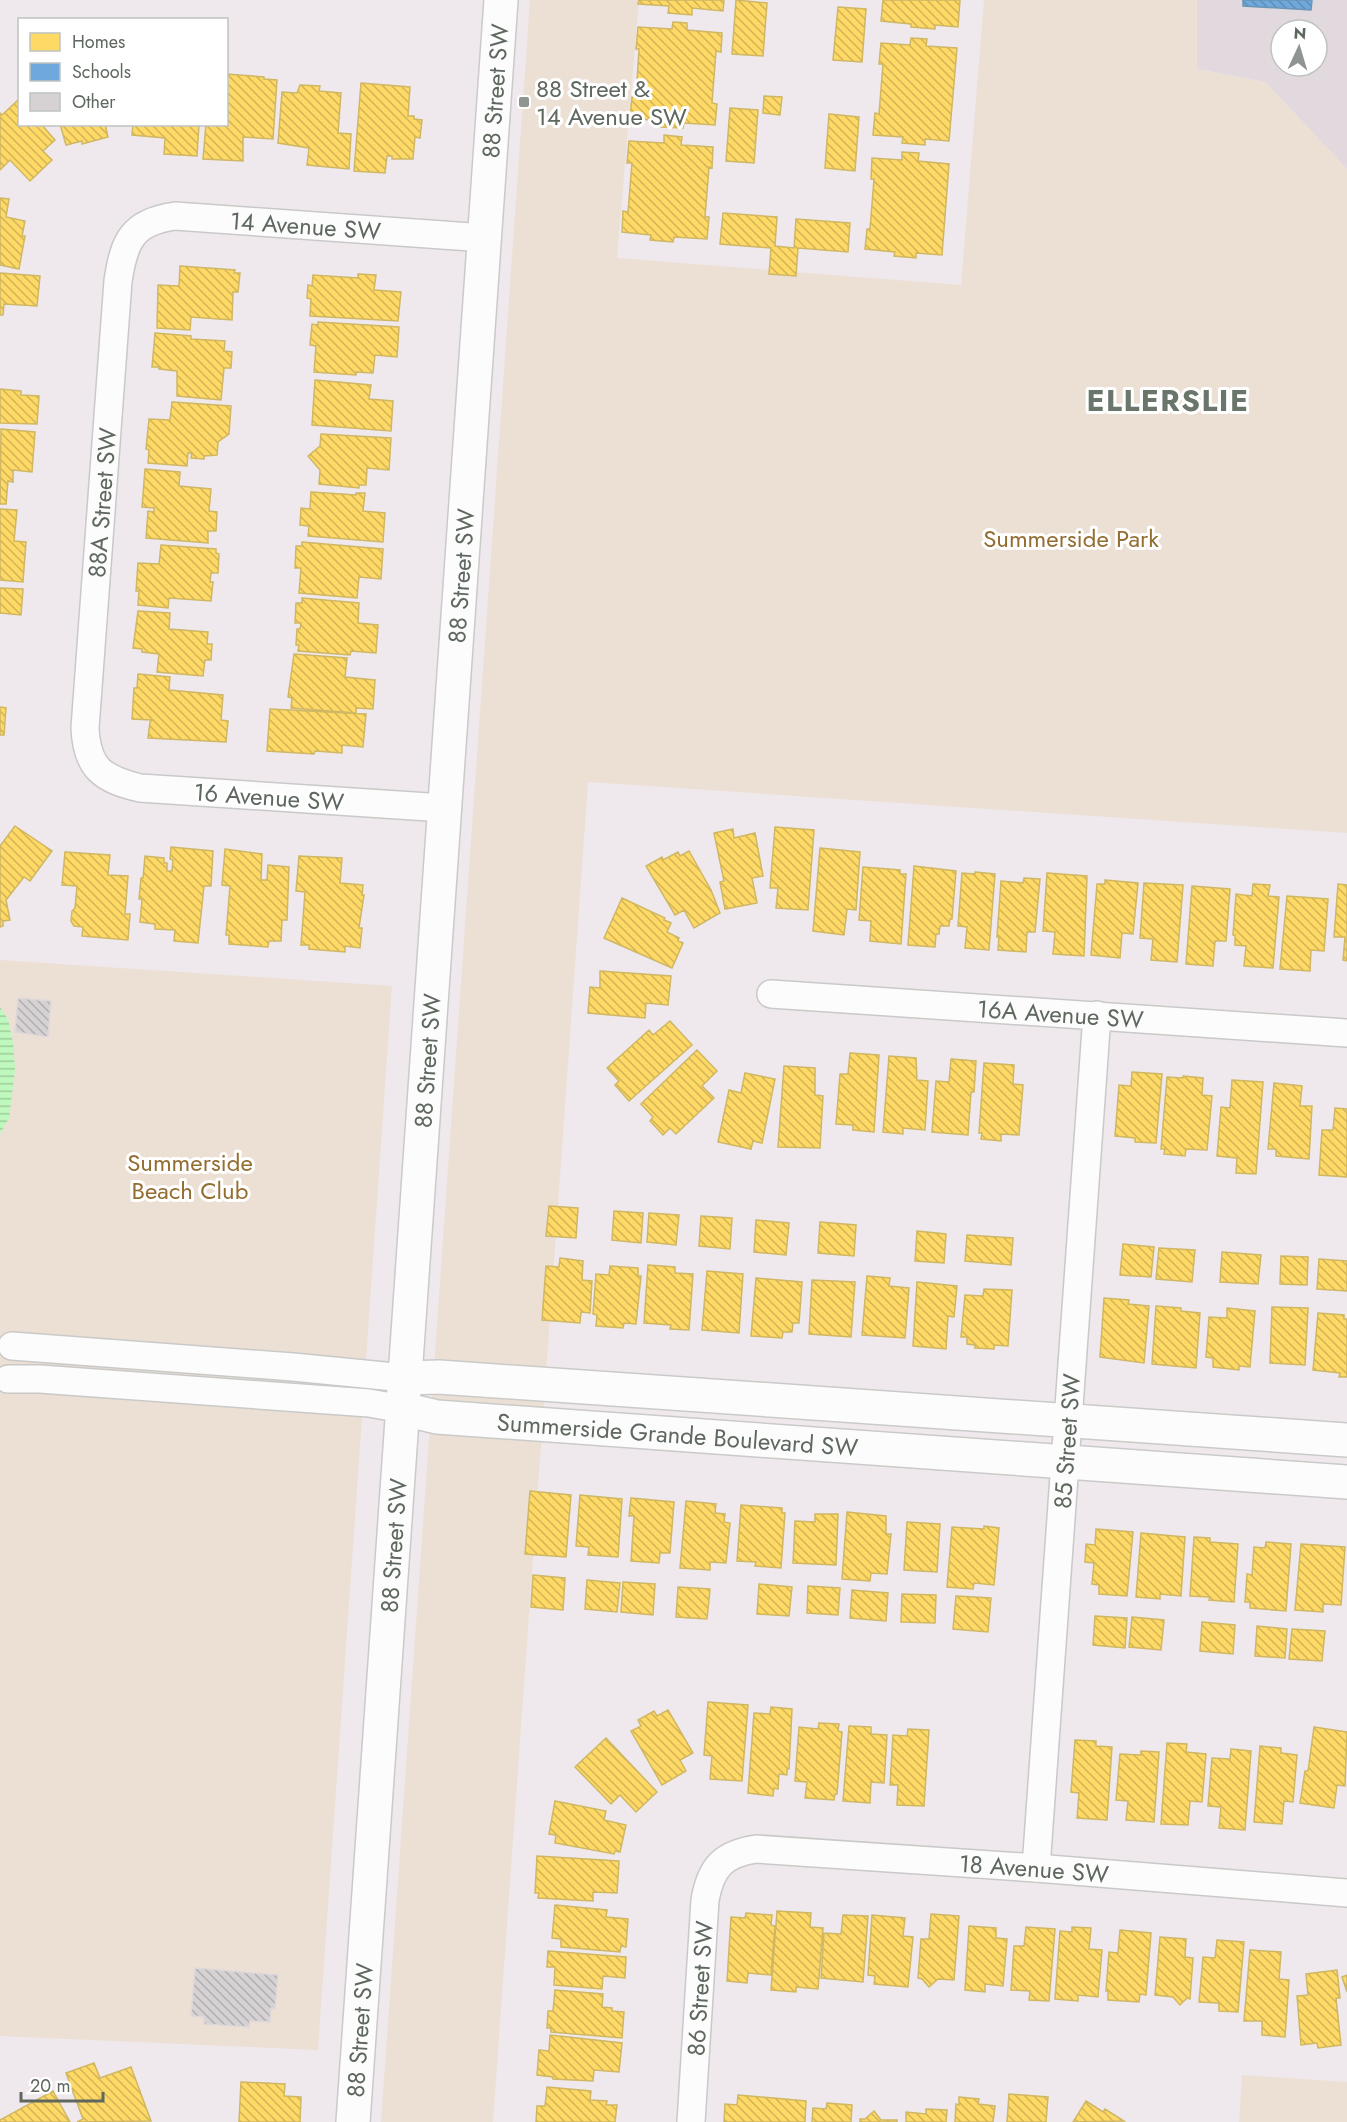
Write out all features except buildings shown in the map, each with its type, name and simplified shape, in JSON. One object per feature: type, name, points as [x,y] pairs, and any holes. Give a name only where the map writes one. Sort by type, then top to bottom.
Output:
[{"type":"street","name":"88 Street SW","points":[[353,2122],[501,0]]},
{"type":"street","name":"14 Avenue SW","points":[[132,236],[151,222],[175,216],[485,238]]},
{"type":"street","name":"88A Street SW","points":[[99,770],[89,756],[85,728],[118,281],[123,252],[132,236]]},
{"type":"street","name":"16 Avenue SW","points":[[99,770],[121,783],[140,789],[444,808]]},
{"type":"street","name":"16A Avenue SW","points":[[771,994],[1347,1033]]},
{"type":"street","name":"85 Street SW","points":[[1036,1868],[1096,1015]]},
{"type":"street","name":"Summerside Grande Boulevard SW","points":[[4,1383],[13,1368],[14,1357],[6,1339],[293,1367],[404,1394],[437,1417],[1347,1482]]},
{"type":"street","name":"Summerside Grande Boulevard SW","points":[[4,1383],[40,1379],[369,1403],[404,1394],[439,1377],[1347,1440]]},
{"type":"street","name":"18 Avenue SW","points":[[723,1861],[739,1852],[756,1850],[1036,1868],[1347,1893]]},
{"type":"street","name":"86 Street SW","points":[[691,2122],[705,1900],[708,1882],[723,1861]]},
{"type":"shaded area","points":[[1197,0],[1347,0],[1347,169],[1265,82],[1197,69]]},
{"type":"shaded area","points":[[0,1007],[8,1019],[15,1070],[9,1118],[0,1134]]},
{"type":"green space","name":"Summerside Park","points":[[530,0],[639,0],[617,258],[961,285],[984,0],[1197,0],[1197,69],[1265,82],[1347,169],[1347,833],[588,782],[493,2122],[381,2122]]},
{"type":"green space","name":"Summerside Beach Club","points":[[0,960],[392,986],[318,2050],[0,2036],[0,1134],[9,1118],[8,1019],[0,1007]]},
{"type":"green space","points":[[1242,2075],[1347,2082],[1347,2122],[1239,2122]]},
{"type":"place","name":"88 Street & 14 Avenue SW","points":[[524,102]]},
{"type":"district","name":"ELLERSLIE","points":[[1168,400]]}]
